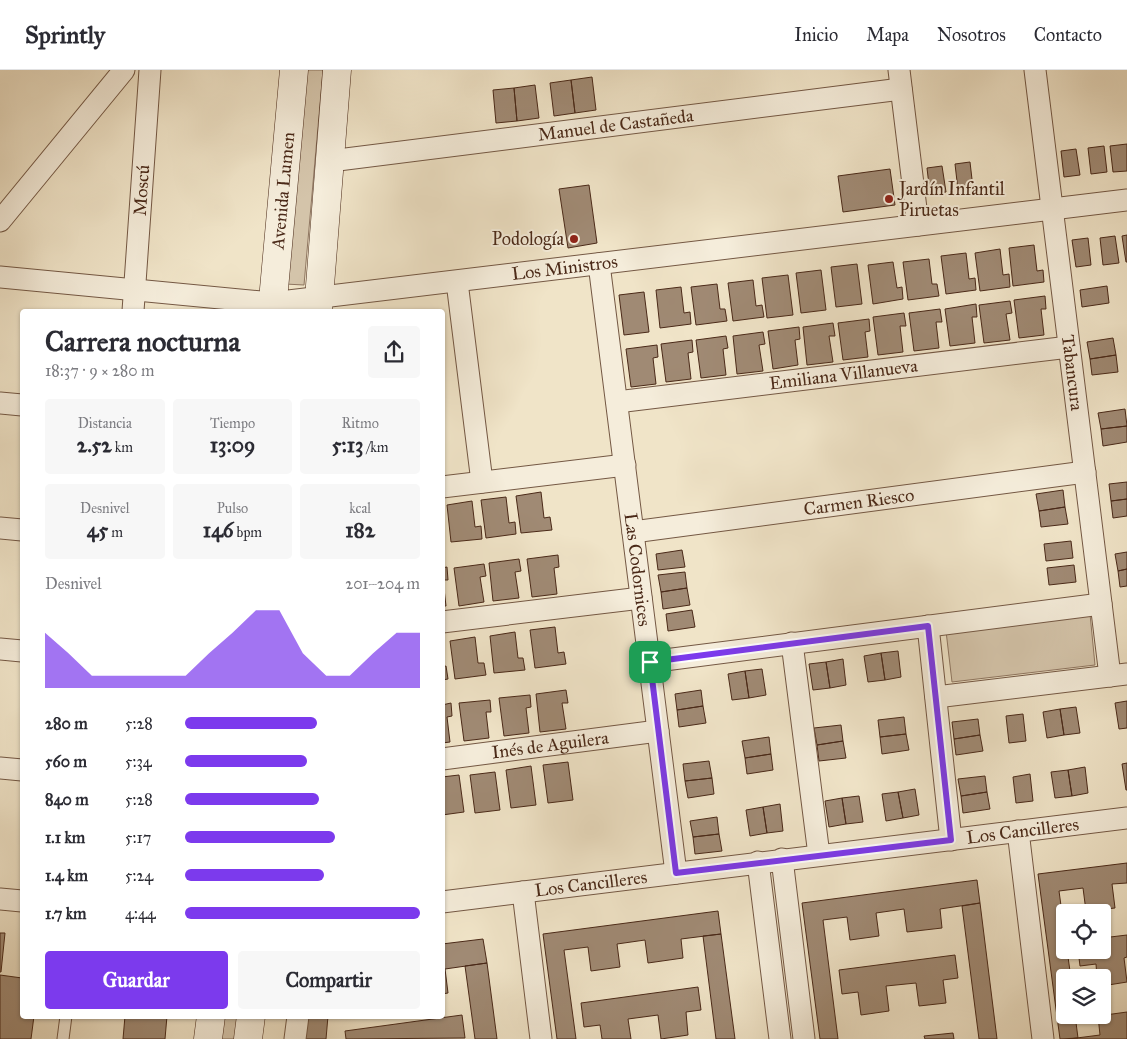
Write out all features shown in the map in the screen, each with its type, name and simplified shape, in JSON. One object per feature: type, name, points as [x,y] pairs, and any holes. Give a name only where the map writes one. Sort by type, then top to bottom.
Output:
[{"type":"street","points":[[0,221],[124,70]]},
{"type":"street","name":"Moscú","points":[[133,309],[150,70]]},
{"type":"street","name":"Avenida Lumen","points":[[272,307],[294,70]]},
{"type":"street","points":[[319,305],[337,70]]},
{"type":"street","name":"Tabancura","points":[[1035,70],[1101,604],[1118,675]]},
{"type":"street","points":[[900,80],[918,226]]},
{"type":"street","name":"Manuel de Castañeda","points":[[330,161],[900,80]]},
{"type":"street","name":"Los Ministros","points":[[0,277],[134,290],[272,307],[319,305],[457,282],[1127,200]]},
{"type":"street","name":"Las Codornices","points":[[599,264],[676,873]]},
{"type":"street","points":[[457,282],[482,482]]},
{"type":"street","name":"Emiliana Villanueva","points":[[617,402],[1069,347]]},
{"type":"street","points":[[0,403],[20,405]]},
{"type":"street","points":[[445,487],[625,465]]},
{"type":"street","name":"Carmen Riesco","points":[[633,532],[1085,472]]},
{"type":"street","points":[[0,528],[20,530]]},
{"type":"street","points":[[445,622],[642,598]]},
{"type":"street","points":[[650,662],[1101,604]]},
{"type":"street","points":[[928,626],[951,840]]},
{"type":"street","points":[[792,643],[819,855]]},
{"type":"street","points":[[0,649],[20,651]]},
{"type":"street","points":[[936,697],[1118,675]]},
{"type":"street","name":"Inés de Aguilera","points":[[445,759],[658,731]]},
{"type":"street","points":[[0,768],[20,770]]},
{"type":"street","name":"Los Cancilleres","points":[[445,902],[1127,818]]},
{"type":"street","points":[[1018,831],[1043,1039]]},
{"type":"street","points":[[782,860],[804,1039]]},
{"type":"street","points":[[758,862],[780,1039]]},
{"type":"street","points":[[523,892],[541,1039]]},
{"type":"street","points":[[0,899],[20,901]]},
{"type":"street","points":[[208,1039],[211,1019]]},
{"type":"street","points":[[248,1039],[251,1019]]},
{"type":"street","points":[[295,1039],[298,1019]]},
{"type":"lane","points":[[63,1039],[66,1019]]},
{"type":"shaded area","points":[[303,70],[323,70],[304,285],[285,284]]},
{"type":"shaded area","points":[[1090,614],[1095,665],[952,682],[946,631]]},
{"type":"shaded area","points":[[220,1019],[243,1019],[240,1039],[218,1039]]},
{"type":"building","points":[[592,77],[596,110],[575,113],[571,80]]},
{"type":"building","points":[[571,80],[575,113],[554,116],[550,83]]},
{"type":"building","points":[[535,85],[539,118],[517,121],[514,88]]},
{"type":"building","points":[[514,88],[517,121],[496,123],[493,90]]},
{"type":"building","points":[[1127,144],[1127,171],[1113,172],[1110,146]]},
{"type":"building","points":[[1104,146],[1107,172],[1091,174],[1088,148]]},
{"type":"building","points":[[1076,149],[1080,175],[1064,177],[1061,151]]},
{"type":"building","points":[[970,162],[973,188],[958,190],[955,164]]},
{"type":"building","points":[[942,166],[946,192],[930,194],[927,168]]},
{"type":"building","points":[[890,169],[895,205],[843,212],[838,176]]},
{"type":"building","points":[[589,185],[597,243],[568,248],[559,189]]},
{"type":"building","points":[[1127,235],[1127,262],[1126,262],[1122,236]]},
{"type":"building","points":[[1115,236],[1119,263],[1103,265],[1100,238]]},
{"type":"building","points":[[1088,238],[1091,265],[1076,267],[1072,240]]},
{"type":"building","points":[[1034,245],[1037,271],[1043,270],[1044,282],[1013,286],[1009,248]]},
{"type":"building","points":[[1000,249],[1003,275],[1009,274],[1010,287],[980,291],[975,253]]},
{"type":"building","points":[[966,253],[969,279],[975,278],[976,290],[946,294],[941,256]]},
{"type":"building","points":[[929,259],[932,284],[937,284],[939,296],[908,300],[903,262]]},
{"type":"building","points":[[893,262],[897,288],[902,287],[903,299],[873,304],[868,265]]},
{"type":"building","points":[[857,264],[862,304],[836,307],[831,267]]},
{"type":"building","points":[[821,270],[826,310],[801,313],[796,273]]},
{"type":"building","points":[[788,275],[793,315],[767,318],[762,278]]},
{"type":"building","points":[[753,280],[756,306],[762,305],[764,317],[733,321],[728,283]]},
{"type":"building","points":[[717,284],[720,309],[725,309],[727,321],[696,325],[691,287]]},
{"type":"building","points":[[1107,286],[1109,303],[1082,307],[1080,290]]},
{"type":"building","points":[[681,287],[684,313],[690,312],[691,324],[660,328],[656,290]]},
{"type":"building","points":[[644,292],[649,332],[624,335],[619,295]]},
{"type":"building","points":[[1045,296],[1046,309],[1041,309],[1044,335],[1019,338],[1014,300]]},
{"type":"building","points":[[1010,301],[1012,313],[1006,314],[1010,340],[984,343],[979,305]]},
{"type":"building","points":[[976,304],[977,317],[972,317],[975,343],[950,346],[945,309]]},
{"type":"building","points":[[940,309],[942,322],[936,322],[939,348],[914,351],[909,313]]},
{"type":"building","points":[[904,313],[906,326],[900,326],[903,352],[878,355],[873,317]]},
{"type":"building","points":[[869,319],[870,331],[865,332],[868,357],[843,360],[838,323]]},
{"type":"building","points":[[833,323],[835,336],[829,336],[833,362],[807,365],[803,327]]},
{"type":"building","points":[[799,327],[800,339],[795,340],[798,365],[773,369],[768,331]]},
{"type":"building","points":[[763,332],[765,344],[759,345],[763,371],[737,374],[733,336]]},
{"type":"building","points":[[726,336],[728,348],[723,349],[726,375],[701,378],[696,340]]},
{"type":"building","points":[[1113,338],[1116,355],[1090,359],[1087,342]]},
{"type":"building","points":[[692,340],[693,352],[688,353],[691,379],[666,382],[661,344]]},
{"type":"building","points":[[657,345],[658,357],[653,358],[656,384],[631,387],[626,349]]},
{"type":"building","points":[[1116,355],[1118,372],[1092,375],[1090,359]]},
{"type":"building","points":[[1125,409],[1127,426],[1101,429],[1098,413]]},
{"type":"building","points":[[1127,426],[1127,442],[1103,446],[1101,429]]},
{"type":"building","points":[[1127,482],[1127,499],[1111,501],[1109,484]]},
{"type":"building","points":[[1063,490],[1065,507],[1039,511],[1036,494]]},
{"type":"building","points":[[541,492],[544,518],[550,517],[552,530],[521,533],[516,496]]},
{"type":"building","points":[[506,497],[509,523],[515,522],[516,534],[486,538],[481,500]]},
{"type":"building","points":[[1127,499],[1127,516],[1113,518],[1111,501]]},
{"type":"building","points":[[472,501],[475,527],[481,526],[482,539],[451,542],[447,505]]},
{"type":"building","points":[[1065,507],[1068,524],[1041,527],[1039,511]]},
{"type":"building","points":[[1071,541],[1073,558],[1046,561],[1044,544]]},
{"type":"building","points":[[682,550],[685,567],[658,570],[656,554]]},
{"type":"building","points":[[1127,552],[1127,569],[1118,571],[1115,554]]},
{"type":"building","points":[[558,555],[559,567],[554,568],[557,594],[532,597],[527,559]]},
{"type":"building","points":[[519,559],[521,571],[515,572],[519,598],[493,601],[489,563]]},
{"type":"building","points":[[484,564],[486,576],[480,577],[484,602],[459,606],[454,568]]},
{"type":"building","points":[[1074,565],[1076,582],[1049,585],[1047,568]]},
{"type":"building","points":[[445,567],[447,567],[448,580],[445,580]]},
{"type":"building","points":[[1127,569],[1127,586],[1120,587],[1118,571]]},
{"type":"building","points":[[685,572],[687,588],[661,592],[658,575]]},
{"type":"building","points":[[687,588],[690,605],[663,609],[661,592]]},
{"type":"building","points":[[692,610],[695,627],[668,631],[666,614]]},
{"type":"building","points":[[555,627],[558,653],[564,652],[566,664],[535,668],[530,630]]},
{"type":"building","points":[[515,632],[518,658],[523,658],[525,670],[494,673],[490,636]]},
{"type":"building","points":[[475,637],[478,663],[484,663],[486,675],[455,679],[450,641]]},
{"type":"building","points":[[898,651],[901,677],[885,680],[881,653]]},
{"type":"building","points":[[881,653],[885,680],[868,682],[864,656]]},
{"type":"building","points":[[843,659],[846,685],[830,688],[826,662]]},
{"type":"building","points":[[826,662],[830,688],[813,690],[809,664]]},
{"type":"building","points":[[445,666],[448,679],[445,680]]},
{"type":"building","points":[[762,669],[766,695],[749,698],[745,671]]},
{"type":"building","points":[[745,671],[749,698],[732,700],[728,674]]},
{"type":"building","points":[[566,690],[568,703],[562,703],[566,729],[540,732],[536,694]]},
{"type":"building","points":[[701,690],[703,706],[677,710],[675,694]]},
{"type":"building","points":[[530,695],[531,707],[526,708],[529,733],[504,736],[499,698]]},
{"type":"building","points":[[490,700],[491,712],[486,712],[489,738],[464,741],[459,703]]},
{"type":"building","points":[[1127,701],[1127,728],[1119,729],[1115,703]]},
{"type":"building","points":[[451,703],[452,716],[447,717],[450,742],[445,743],[445,704]]},
{"type":"building","points":[[703,706],[706,723],[679,727],[677,710]]},
{"type":"building","points":[[1076,707],[1080,733],[1064,735],[1060,709]]},
{"type":"building","points":[[1060,709],[1064,735],[1047,738],[1043,712]]},
{"type":"building","points":[[1023,714],[1026,741],[1009,743],[1006,716]]},
{"type":"building","points":[[904,717],[906,734],[880,737],[878,720]]},
{"type":"building","points":[[978,719],[980,735],[954,739],[952,722]]},
{"type":"building","points":[[841,725],[843,741],[817,745],[814,728]]},
{"type":"building","points":[[906,734],[909,750],[882,754],[880,737]]},
{"type":"building","points":[[980,735],[983,751],[956,755],[954,739]]},
{"type":"building","points":[[769,737],[771,754],[745,758],[742,741]]},
{"type":"building","points":[[843,741],[846,758],[819,761],[817,745]]},
{"type":"building","points":[[771,754],[773,770],[747,774],[745,758]]},
{"type":"building","points":[[709,761],[712,778],[685,781],[683,764]]},
{"type":"building","points":[[568,762],[573,800],[548,803],[543,765]]},
{"type":"building","points":[[1127,763],[1127,790],[1126,790],[1122,764]]},
{"type":"building","points":[[531,766],[536,805],[511,808],[506,770]]},
{"type":"building","points":[[1085,767],[1088,793],[1072,796],[1068,770]]},
{"type":"building","points":[[1068,770],[1072,796],[1055,798],[1051,772]]},
{"type":"building","points":[[495,772],[500,810],[475,813],[470,775]]},
{"type":"building","points":[[1030,774],[1033,801],[1016,803],[1013,777]]},
{"type":"building","points":[[459,775],[464,812],[445,815],[445,777]]},
{"type":"building","points":[[985,776],[987,792],[961,796],[958,779]]},
{"type":"building","points":[[712,778],[714,794],[688,798],[685,781]]},
{"type":"building","points":[[915,789],[919,815],[903,818],[898,792]]},
{"type":"building","points":[[898,792],[903,818],[886,821],[882,794]]},
{"type":"building","points":[[987,792],[990,809],[963,813],[961,796]]},
{"type":"building","points":[[859,796],[863,822],[846,824],[842,798]]},
{"type":"building","points":[[842,798],[846,824],[829,827],[825,801]]},
{"type":"building","points":[[780,804],[783,831],[767,833],[763,807]]},
{"type":"building","points":[[763,807],[767,833],[750,836],[746,810]]},
{"type":"building","points":[[717,817],[719,834],[693,837],[690,821]]},
{"type":"building","points":[[719,834],[722,851],[695,854],[693,837]]},
{"type":"building","points":[[1127,863],[1127,883],[1112,884],[1115,908],[1111,908],[1111,904],[1085,904],[1083,888],[1059,891],[1061,904],[1056,904],[1056,959],[1068,959],[1070,969],[1056,969],[1056,1009],[1038,874]]},
{"type":"building","points":[[977,880],[980,903],[940,909],[942,928],[907,932],[904,909],[876,913],[879,936],[850,940],[847,917],[823,920],[838,1039],[820,1039],[802,903]]},
{"type":"building","points":[[980,903],[997,1039],[979,1039],[962,906]]},
{"type":"building","points":[[718,911],[721,934],[681,939],[683,958],[648,963],[645,940],[617,944],[620,967],[591,971],[588,947],[564,950],[576,1039],[557,1039],[543,934]]},
{"type":"building","points":[[0,933],[5,933],[1,972],[0,972]]},
{"type":"building","points":[[721,934],[735,1039],[716,1039],[703,936]]},
{"type":"building","points":[[1127,935],[1127,957],[1124,958],[1127,982],[1111,985],[1111,969],[1096,969],[1096,964],[1080,966],[1079,959],[1111,959],[1111,937]]},
{"type":"building","points":[[483,939],[487,963],[445,969],[445,944]]},
{"type":"building","points":[[955,955],[958,978],[943,980],[946,1003],[919,1006],[916,983],[886,986],[889,1011],[861,1015],[858,992],[842,994],[839,970]]},
{"type":"building","points":[[487,963],[497,1039],[475,1039],[465,966]]},
{"type":"building","points":[[445,969],[448,993],[445,994]]},
{"type":"building","points":[[0,975],[20,978],[20,1019],[34,1019],[31,1039],[0,1039]]},
{"type":"building","points":[[698,987],[701,1010],[686,1012],[688,1035],[661,1039],[658,1015],[628,1019],[631,1039],[602,1039],[600,1025],[584,1027],[581,1003]]},
{"type":"building","points":[[1127,1012],[1127,1039],[1069,1039],[1100,1035],[1099,1024],[1111,1024],[1111,1014]]},
{"type":"building","points":[[462,1015],[465,1038],[346,1039],[345,1031],[445,1019],[445,1017]]},
{"type":"building","points":[[125,1019],[167,1019],[165,1039],[123,1039]]},
{"type":"building","points":[[304,1019],[328,1019],[326,1039],[303,1039]]},
{"type":"building","points":[[1058,1024],[1076,1024],[1078,1038],[1060,1039]]},
{"type":"building","points":[[953,1033],[954,1039],[925,1039],[924,1036]]},
{"type":"place","name":"Jardín Infantil Piruetas","points":[[889,199]]},
{"type":"place","name":"Podología","points":[[574,239]]},
{"type":"route","points":[[928,626],[951,840],[676,873],[650,662],[928,626]]}]
